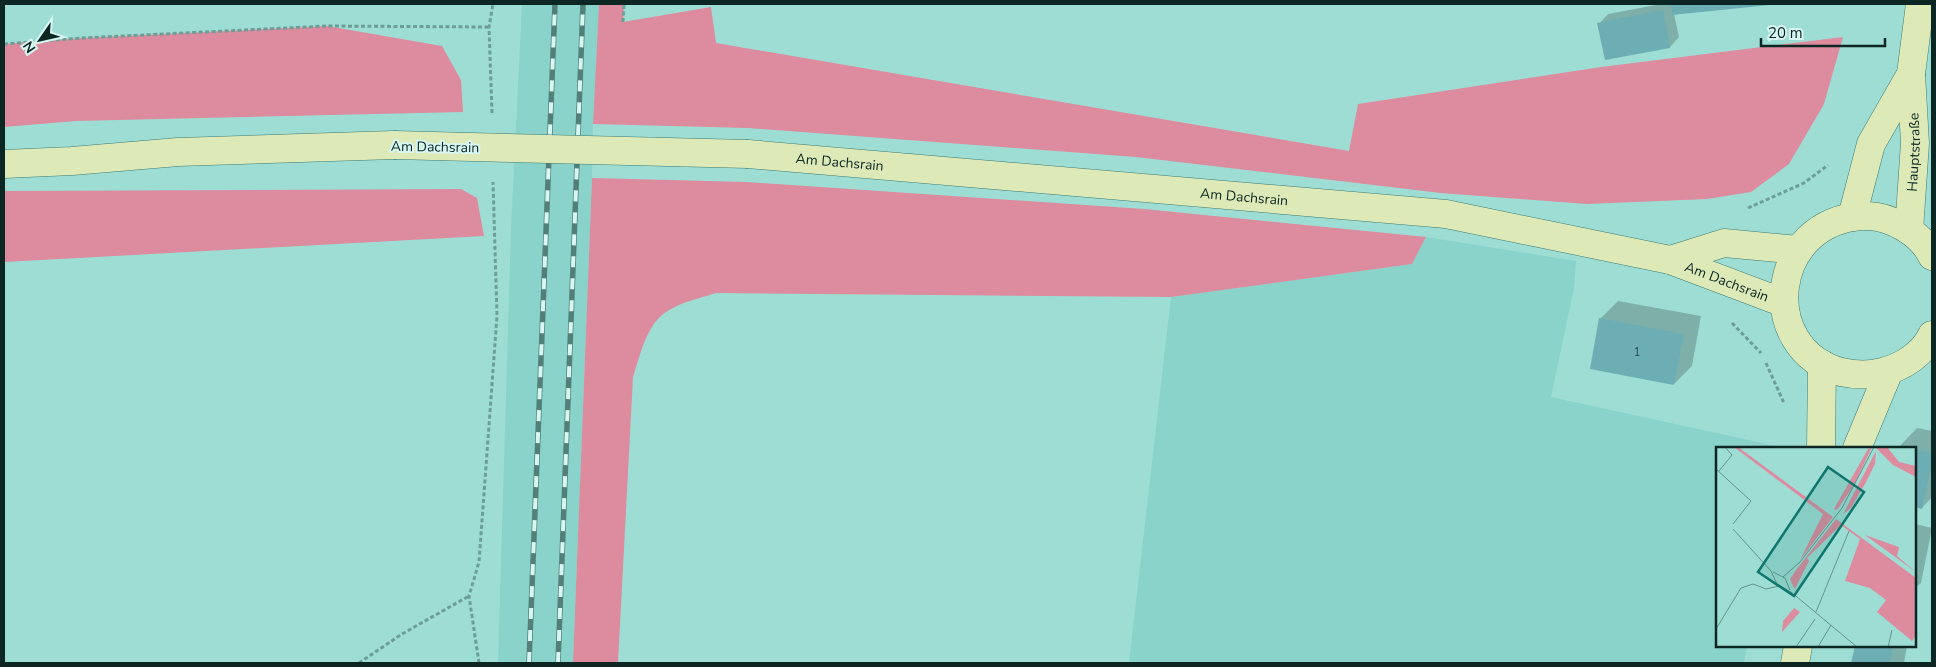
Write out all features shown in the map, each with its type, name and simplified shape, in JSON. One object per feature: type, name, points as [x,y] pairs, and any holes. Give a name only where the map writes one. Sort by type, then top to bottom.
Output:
[{"type":"street","name":"Hauptstraße","points":[[1909,230],[1915,143],[1911,74],[1920,4]]},
{"type":"street","name":"Hauptstraße","points":[[1852,217],[1871,144],[1911,74]]},
{"type":"street","name":"Am Dachsrain","points":[[4,164],[178,152],[394,145],[748,154],[1446,214],[1670,260],[1784,303]]},
{"type":"street","points":[[1932,256],[1920,240],[1909,230],[1882,218],[1852,217],[1831,223],[1813,234],[1798,250],[1786,276],[1784,289],[1786,316],[1796,338],[1812,356],[1834,370],[1862,375],[1889,371],[1917,355],[1932,335]]},
{"type":"street","name":"Am Dachsrain","points":[[1670,260],[1724,242],[1798,250]]},
{"type":"street","points":[[1821,447],[1822,364]]},
{"type":"street","points":[[1857,447],[1889,371]]},
{"type":"street","points":[[1795,663],[1798,647]]},
{"type":"path","points":[[492,117],[489,27],[493,4]]},
{"type":"path","points":[[623,22],[624,4]]},
{"type":"path","points":[[4,44],[82,38],[327,26],[489,27]]},
{"type":"path","points":[[1744,209],[1804,183],[1834,160]]},
{"type":"path","points":[[479,663],[469,596],[479,562],[497,316],[493,176]]},
{"type":"path","points":[[1729,320],[1758,348],[1775,379],[1786,410]]},
{"type":"path","points":[[359,663],[402,634],[469,596]]},
{"type":"shaded area","points":[[522,4],[599,4],[573,663],[498,663],[511,229]]},
{"type":"shaded area","points":[[599,4],[624,4],[623,22],[711,7],[716,43],[1349,151],[1358,104],[1601,67],[1843,37],[1824,104],[1789,164],[1751,192],[1707,199],[1587,204],[1441,193],[1136,157],[748,128],[593,124]]},
{"type":"shaded area","points":[[327,26],[442,46],[461,80],[463,112],[76,121],[4,127],[4,44],[82,38]]},
{"type":"shaded area","points":[[592,178],[747,182],[1144,209],[1426,237],[1412,264],[1171,297],[716,293],[673,308],[660,317],[650,330],[633,377],[618,663],[573,663]]},
{"type":"shaded area","points":[[461,189],[477,198],[484,236],[4,262],[4,191]]},
{"type":"shaded area","points":[[1426,237],[1576,261],[1574,288],[1551,397],[1776,446],[1716,447],[1716,647],[1747,647],[1744,663],[1129,663],[1171,297],[1412,264]]},
{"type":"building","points":[[1671,4],[1770,4],[1770,5],[1672,15]]},
{"type":"building","points":[[1663,10],[1670,48],[1605,60],[1597,23]]},
{"type":"building","points":[[1599,318],[1684,334],[1674,385],[1590,369]]},
{"type":"building","points":[[1916,449],[1932,453],[1932,463],[1922,509],[1916,507]]},
{"type":"building","points":[[1855,647],[1894,647],[1890,663],[1851,663]]},
{"type":"railway","points":[[529,663],[555,4]]},
{"type":"railway","points":[[558,663],[583,4]]}]
